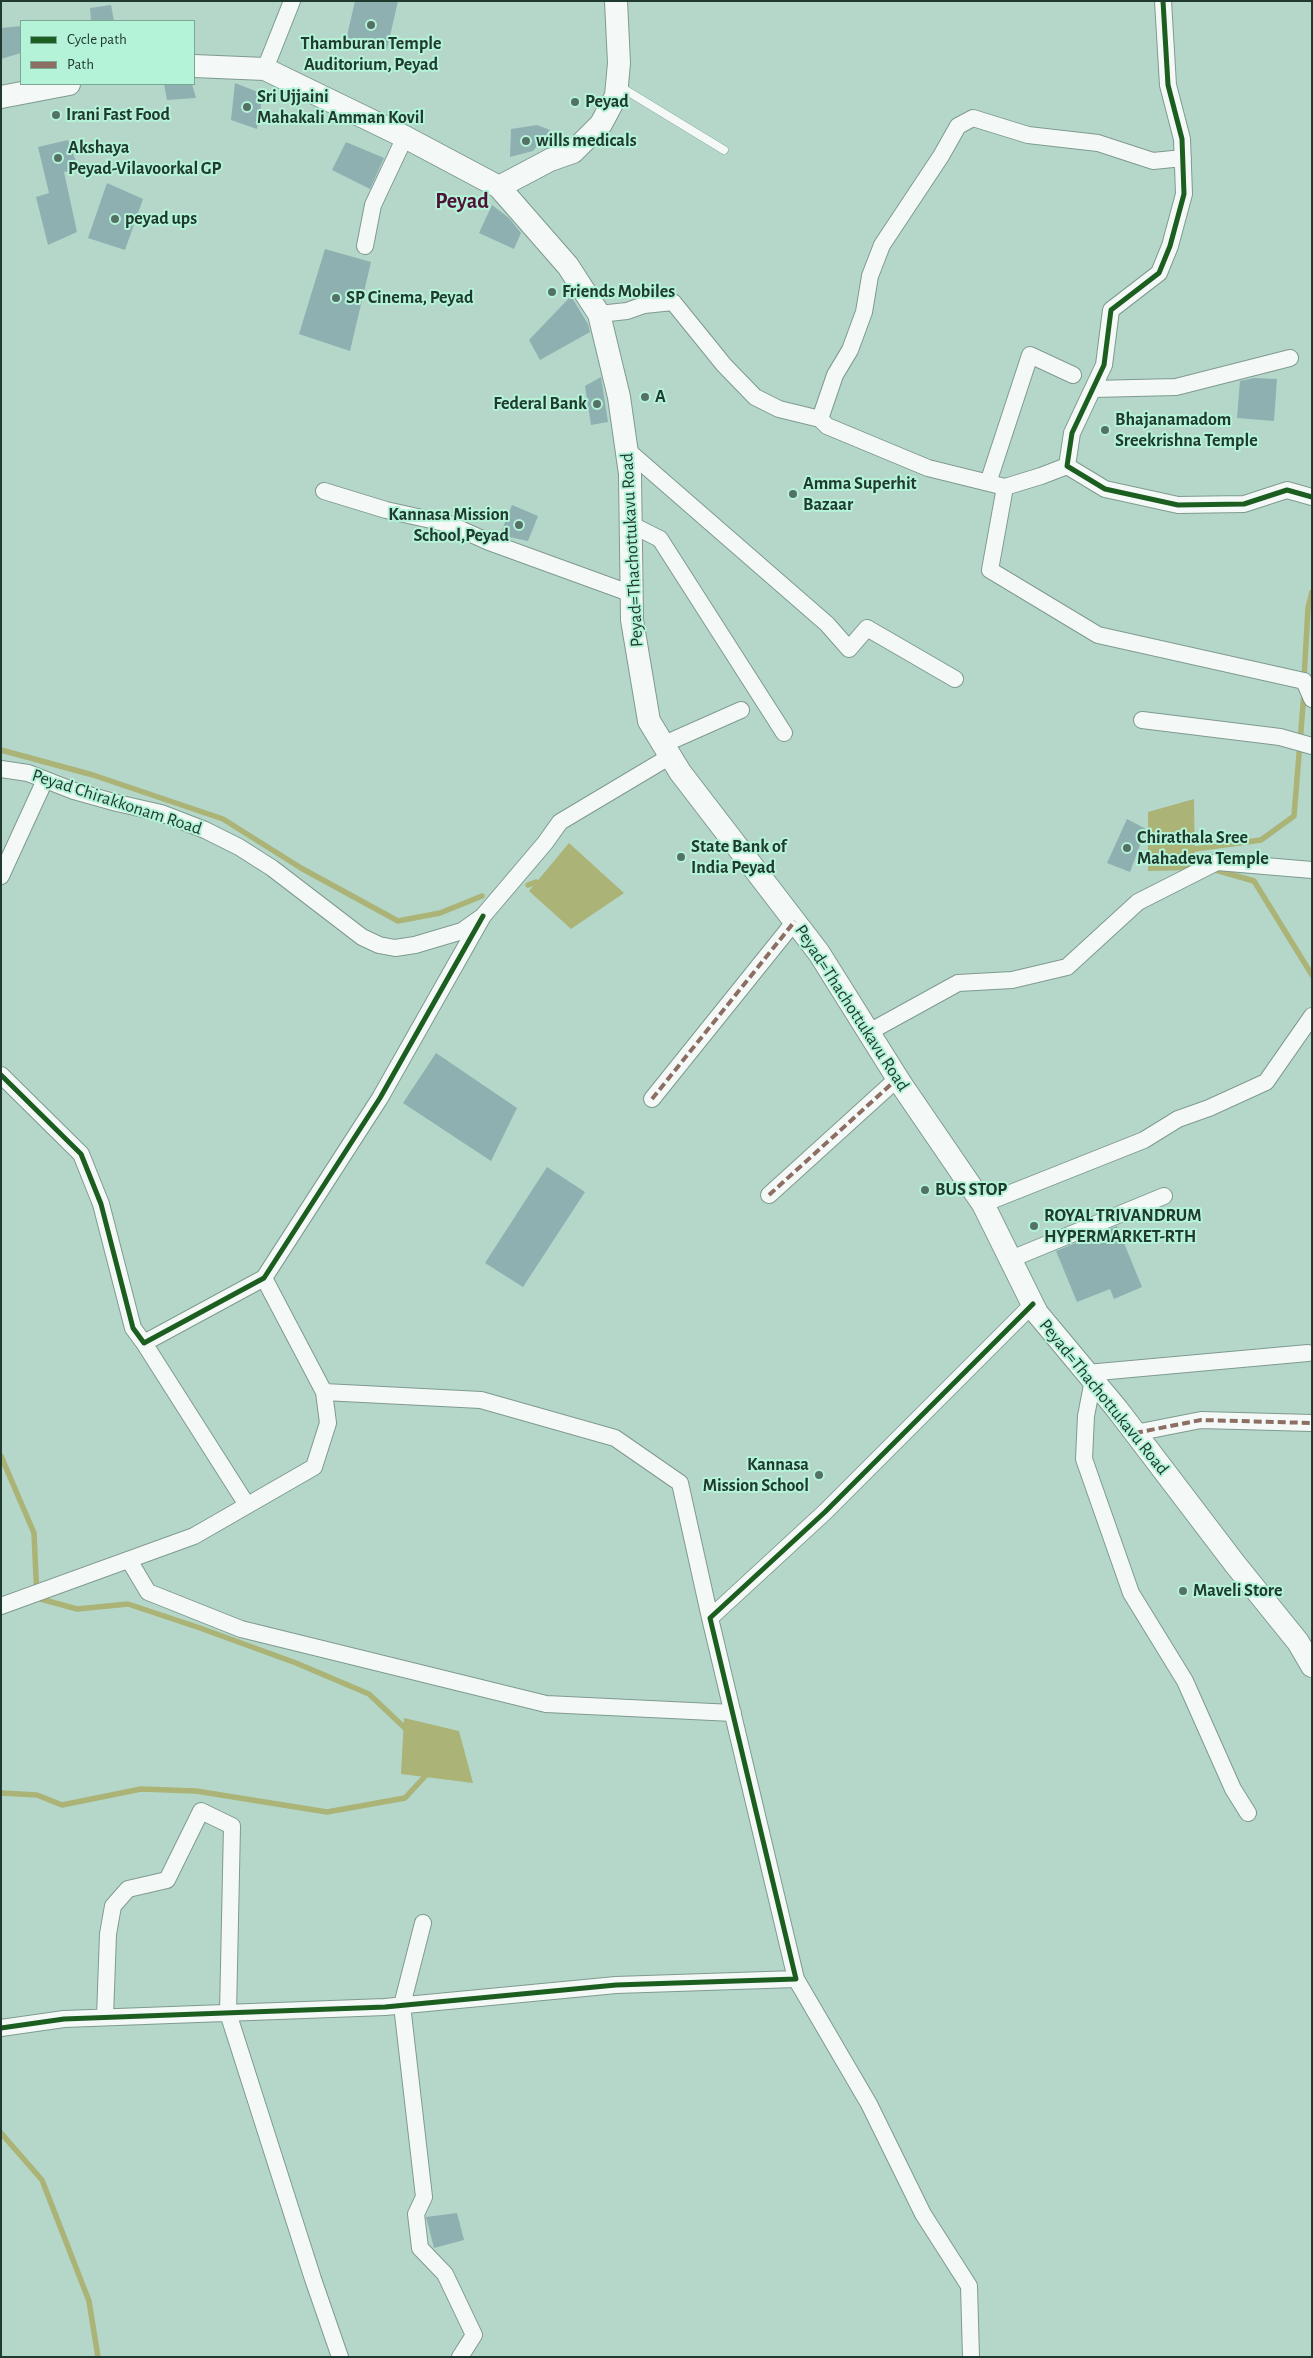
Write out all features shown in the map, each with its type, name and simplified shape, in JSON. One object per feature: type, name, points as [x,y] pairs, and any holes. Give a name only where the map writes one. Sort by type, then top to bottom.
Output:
[{"type":"main road","points":[[195,66],[265,69],[499,187],[550,160],[573,152],[601,124],[616,96],[619,63],[616,1]]},
{"type":"main road","points":[[1,97],[64,85]]},
{"type":"main road","name":"Peyad=Thachottukavu Road","points":[[499,187],[568,266],[599,314],[619,397],[630,474],[632,620],[649,721],[666,751],[819,952],[898,1078],[983,1204],[1037,1313],[1135,1433],[1235,1564],[1298,1642],[1312,1666]]},
{"type":"street","points":[[265,69],[292,1]]},
{"type":"street","points":[[1067,466],[1072,433],[1104,365],[1111,310],[1159,273],[1170,246],[1184,194],[1182,139],[1168,85],[1163,1]]},
{"type":"street","points":[[827,423],[836,375],[850,350],[864,312],[870,276],[882,245],[941,156],[958,126],[973,118],[1028,135],[1098,143],[1153,161],[1183,158]]},
{"type":"street","points":[[365,246],[373,205],[405,138]]},
{"type":"street","points":[[599,314],[627,311],[644,305],[673,302],[724,365],[755,397],[779,409],[827,423],[928,468],[1005,487],[1067,466]]},
{"type":"street","points":[[988,483],[1030,355],[1073,375]]},
{"type":"street","points":[[1093,388],[1176,387],[1290,358]]},
{"type":"street","points":[[626,449],[827,624],[849,649],[867,628],[955,679]]},
{"type":"street","points":[[1067,466],[1105,489],[1178,506],[1244,504],[1287,490],[1312,497]]},
{"type":"street","points":[[1005,487],[990,570],[1098,635],[1304,681],[1312,698]]},
{"type":"street","points":[[324,491],[386,510],[449,524],[489,542],[632,594]]},
{"type":"street","points":[[630,524],[660,539],[784,733]]},
{"type":"street","name":"Peyad Chirakkonam Road","points":[[1,769],[28,773],[117,803],[161,813],[205,830],[239,847],[272,868],[362,937],[395,948],[462,931],[483,916],[545,844],[560,822],[666,751],[742,710]]},
{"type":"street","points":[[1142,720],[1288,739],[1312,746]]},
{"type":"street","points":[[1,876],[45,780]]},
{"type":"street","points":[[869,1032],[958,983],[1012,980],[1067,967],[1138,902],[1218,862],[1312,870]]},
{"type":"street","points":[[144,1343],[264,1278],[380,1098],[483,916]]},
{"type":"street","points":[[652,1099],[795,921]]},
{"type":"street","points":[[983,1204],[1144,1140],[1178,1119],[1209,1108],[1266,1082],[1312,1016]]},
{"type":"street","points":[[1,1075],[81,1154],[101,1204],[133,1328],[247,1505]]},
{"type":"street","points":[[769,1195],[898,1078]]},
{"type":"street","points":[[1011,1259],[1164,1196]]},
{"type":"street","points":[[1,1606],[194,1536],[314,1467],[328,1423],[324,1392],[264,1278]]},
{"type":"street","points":[[710,1618],[825,1512],[1033,1304]]},
{"type":"street","points":[[1248,1813],[1233,1789],[1185,1681],[1131,1594],[1084,1460],[1090,1377],[1308,1353]]},
{"type":"street","points":[[324,1392],[481,1400],[615,1438],[680,1483],[710,1618],[796,1979],[869,2104],[923,2214],[969,2286],[971,2357]]},
{"type":"street","points":[[1135,1433],[1201,1420],[1312,1423]]},
{"type":"street","points":[[129,1560],[148,1592],[241,1630],[546,1704],[733,1714]]},
{"type":"street","points":[[105,2017],[108,1934],[113,1906],[128,1889],[167,1880],[201,1811],[232,1826],[228,2013],[312,2279],[340,2357]]},
{"type":"street","points":[[423,1923],[402,2005],[424,2197],[416,2214],[420,2248],[445,2274],[474,2335],[460,2357]]},
{"type":"street","points":[[1,2028],[64,2019],[402,2005],[616,1985],[796,1979]]},
{"type":"lane","points":[[617,85],[724,150]]},
{"type":"shaded area","points":[[1194,799],[1195,870],[1148,871],[1148,812]]},
{"type":"shaded area","points":[[569,843],[624,893],[571,929],[529,891]]},
{"type":"shaded area","points":[[404,1718],[459,1731],[473,1783],[401,1774]]},
{"type":"building","name":"Thamburan Temple Auditorium, Peyad","points":[[355,1],[398,1],[387,49],[346,40]]},
{"type":"building","points":[[111,5],[114,20],[91,20],[90,8]]},
{"type":"building","points":[[20,26],[20,53],[1,59],[1,28]]},
{"type":"building","name":"Sri Ujjaini Mahakali Amman Kovil","points":[[235,83],[263,94],[257,129],[231,120]]},
{"type":"building","points":[[164,85],[192,85],[196,98],[167,100]]},
{"type":"building","name":"wills medicals","points":[[537,125],[550,130],[533,151],[510,157],[511,129]]},
{"type":"building","points":[[68,140],[79,169],[64,172],[77,232],[48,245],[36,197],[49,193],[38,147]]},
{"type":"building","points":[[346,142],[384,158],[370,189],[332,170]]},
{"type":"building","name":"peyad ups","points":[[107,183],[143,199],[125,250],[88,238]]},
{"type":"building","points":[[492,205],[509,218],[521,233],[514,249],[479,233]]},
{"type":"building","name":"SP Cinema, Peyad","points":[[325,249],[371,262],[350,351],[299,334]]},
{"type":"building","points":[[571,296],[588,324],[590,332],[540,360],[529,340]]},
{"type":"building","name":"Federal Bank","points":[[601,377],[608,422],[591,425],[585,386]]},
{"type":"building","points":[[1254,378],[1277,379],[1274,421],[1237,418],[1240,381]]},
{"type":"building","name":"Kannasa Mission School,Peyad","points":[[512,505],[538,516],[528,541],[500,535]]},
{"type":"building","name":"Chirathala Sree Mahadeva Temple","points":[[1127,819],[1146,829],[1130,872],[1107,863]]},
{"type":"building","points":[[436,1053],[517,1108],[491,1161],[403,1103]]},
{"type":"building","points":[[547,1167],[585,1192],[523,1287],[485,1263]]},
{"type":"building","points":[[1117,1226],[1142,1287],[1114,1299],[1110,1289],[1077,1302],[1056,1251]]},
{"type":"building","points":[[457,2213],[464,2240],[434,2248],[426,2217]]},
{"type":"waterway","points":[[1304,679],[1308,608],[1312,592]]},
{"type":"waterway","points":[[1187,850],[1261,840],[1294,816],[1304,693]]},
{"type":"waterway","points":[[1,750],[93,775],[223,819],[301,868],[398,921],[440,913],[482,896]]},
{"type":"waterway","points":[[1212,869],[1254,881],[1312,975]]},
{"type":"waterway","points":[[528,885],[536,882],[542,884]]},
{"type":"waterway","points":[[1,1456],[34,1533],[37,1598],[77,1609],[128,1604],[200,1628],[296,1663],[369,1694],[408,1731]]},
{"type":"waterway","points":[[1,1793],[37,1795],[62,1805],[141,1789],[196,1791],[327,1812],[405,1798],[428,1773]]},
{"type":"waterway","points":[[1,2133],[42,2180],[89,2301],[98,2357]]},
{"type":"marked path","points":[[652,1099],[795,921]]},
{"type":"marked path","points":[[769,1195],[898,1078]]},
{"type":"marked path","points":[[1135,1433],[1201,1420],[1312,1423]]},
{"type":"cycle path","points":[[1163,1],[1168,85],[1182,139],[1184,194],[1170,246],[1159,273],[1111,310],[1104,365],[1072,433],[1067,466],[1105,489],[1178,505],[1244,504],[1287,490],[1312,497]]},
{"type":"cycle path","points":[[1,1075],[81,1154],[101,1204],[133,1328],[144,1343],[264,1278],[380,1098],[483,916]]},
{"type":"cycle path","points":[[1,2028],[64,2019],[385,2007],[616,1985],[796,1979],[710,1618],[825,1512],[1033,1304]]},
{"type":"place","name":"Thamburan Temple Auditorium, Peyad","points":[[371,25]]},
{"type":"place","name":"Peyad","points":[[575,102]]},
{"type":"place","name":"Sri Ujjaini Mahakali Amman Kovil","points":[[247,107]]},
{"type":"place","name":"Irani Fast Food","points":[[56,115]]},
{"type":"place","name":"wills medicals","points":[[526,141]]},
{"type":"place","name":"Akshaya Peyad-Vilavoorkal GP","points":[[58,158]]},
{"type":"place","name":"peyad ups","points":[[115,219]]},
{"type":"place","name":"Friends Mobiles","points":[[552,292]]},
{"type":"place","name":"SP Cinema, Peyad","points":[[336,298]]},
{"type":"place","name":"A","points":[[645,397]]},
{"type":"place","name":"Federal Bank","points":[[597,404]]},
{"type":"place","name":"Bhajanamadom Sreekrishna Temple","points":[[1105,430]]},
{"type":"place","name":"Amma Superhit Bazaar","points":[[793,494]]},
{"type":"place","name":"Kannasa Mission School,Peyad","points":[[519,525]]},
{"type":"place","name":"Chirathala Sree Mahadeva Temple","points":[[1127,848]]},
{"type":"place","name":"State Bank of India Peyad","points":[[681,857]]},
{"type":"place","name":"BUS STOP","points":[[925,1190]]},
{"type":"place","name":"ROYAL TRIVANDRUM HYPERMARKET-RTH","points":[[1034,1226]]},
{"type":"place","name":"Kannasa Mission School","points":[[819,1475]]},
{"type":"place","name":"Maveli Store","points":[[1183,1591]]},
{"type":"district","name":"Peyad","points":[[462,201]]}]
